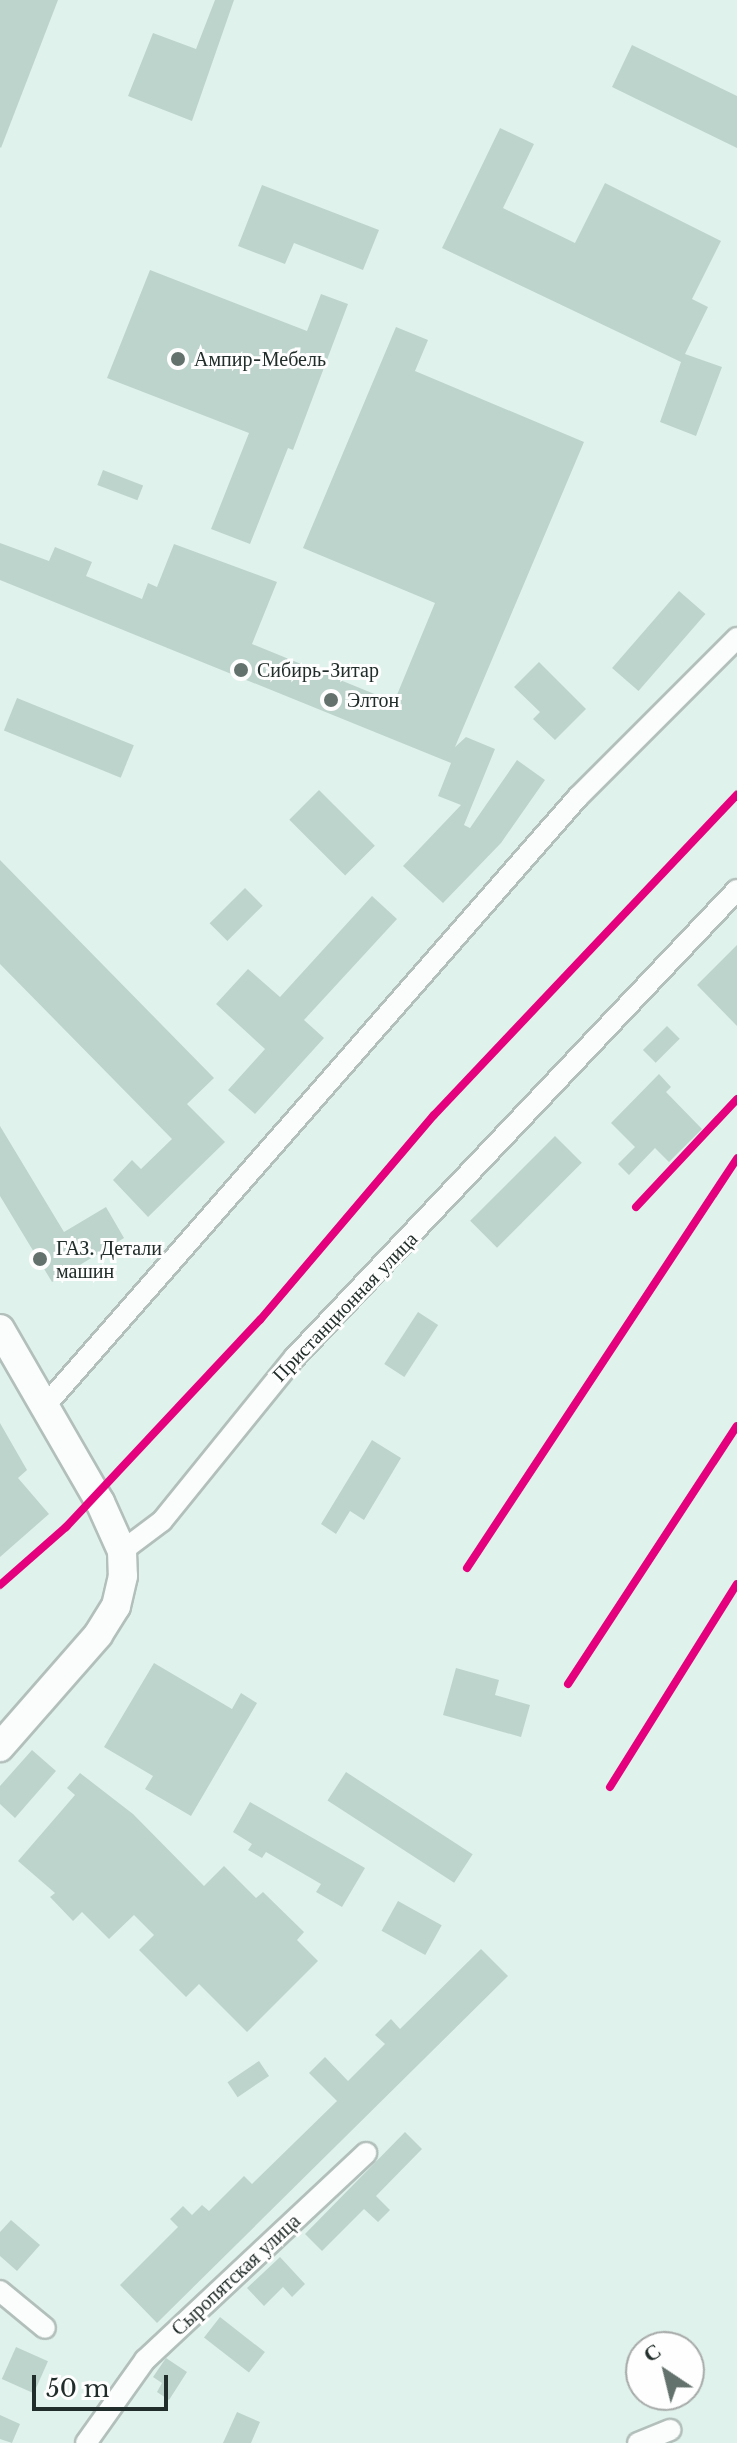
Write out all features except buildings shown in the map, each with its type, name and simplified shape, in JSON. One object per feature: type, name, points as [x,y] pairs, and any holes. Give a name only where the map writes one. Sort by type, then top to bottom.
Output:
[{"type":"main road","points":[[0,1329],[122,1551],[123,1576],[116,1606],[98,1635],[0,1747]]},
{"type":"street","points":[[44,1407],[578,797],[737,638]]},
{"type":"street","name":"Пристанционная улица","points":[[122,1551],[162,1521],[295,1357],[737,890]]},
{"type":"street","name":"Сыропятская улица","points":[[86,2443],[145,2360],[366,2153]]},
{"type":"street","points":[[0,2291],[45,2328]]},
{"type":"street","points":[[638,2443],[670,2430]]},
{"type":"transit line","points":[[0,1585],[66,1527],[260,1320],[434,1115],[737,795]]},
{"type":"transit line","points":[[636,1207],[737,1099]]},
{"type":"transit line","points":[[467,1568],[737,1158]]},
{"type":"transit line","points":[[568,1684],[737,1426]]},
{"type":"transit line","points":[[610,1787],[737,1584]]},
{"type":"place","name":"Ампир-Мебель","points":[[178,359]]},
{"type":"place","name":"Сибирь-Зитар","points":[[241,670]]},
{"type":"place","name":"Элтон","points":[[331,700]]},
{"type":"place","name":"ГАЗ. Детали машин","points":[[40,1259]]}]
